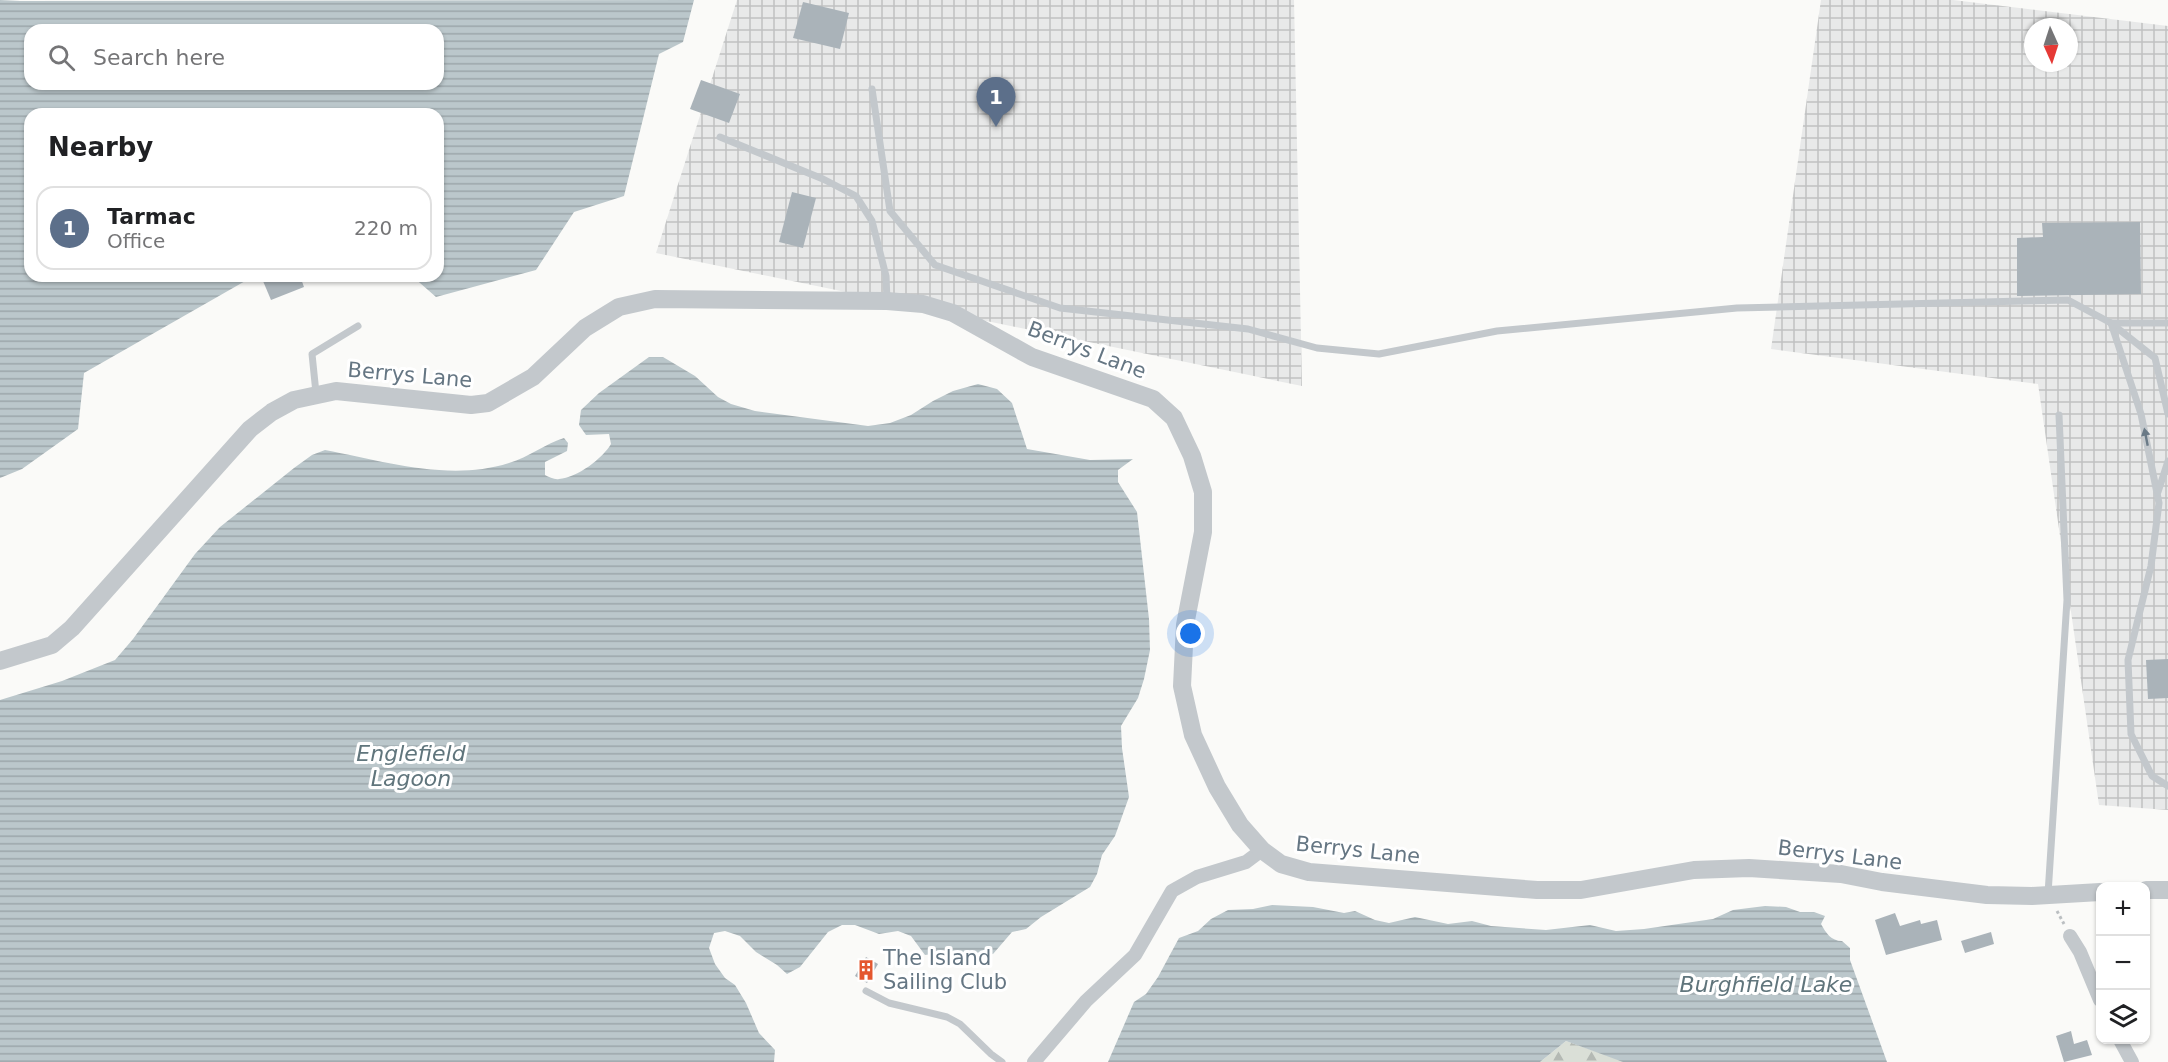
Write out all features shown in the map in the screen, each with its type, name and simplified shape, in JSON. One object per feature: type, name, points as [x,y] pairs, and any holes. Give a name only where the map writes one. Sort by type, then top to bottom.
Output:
[{"type":"street","name":"Berrys Lane","points":[[0,661],[52,645],[72,628],[250,429],[272,412],[294,400],[336,391],[471,405],[488,403],[532,377],[585,328],[602,317],[619,307],[655,299],[887,301],[923,304],[954,313],[1032,357],[1153,399],[1174,418],[1192,456],[1203,492],[1203,532],[1185,625],[1182,686],[1193,735],[1217,788],[1240,825],[1262,850],[1281,864],[1309,872],[1537,890],[1581,890],[1694,870],[1749,868],[1841,874],[1882,882],[1987,895],[2096,892]]},
{"type":"street","points":[[1034,1062],[1086,1001],[1135,955],[1172,891],[1197,877],[1246,862],[1262,850]]},
{"type":"street","points":[[2150,890],[2168,890]]},
{"type":"street","points":[[2070,936],[2080,952],[2096,990]]},
{"type":"street","points":[[2080,952],[2088,940]]},
{"type":"street","points":[[2122,1044],[2132,1062]]},
{"type":"lane","points":[[872,89],[890,211],[934,266],[1060,308],[1248,329],[1317,348],[1379,354],[1497,331],[1737,308],[2068,300],[2111,323],[2155,358],[2168,414]]},
{"type":"lane","points":[[720,137],[824,179],[856,196],[872,221],[886,276],[887,301]]},
{"type":"lane","points":[[2111,323],[2168,323]]},
{"type":"lane","points":[[2111,323],[2141,414],[2159,503],[2151,566],[2128,660],[2132,734],[2152,776],[2168,786]]},
{"type":"lane","points":[[317,395],[312,354],[358,326]]},
{"type":"lane","points":[[2048,894],[2067,600],[2059,415]]},
{"type":"lane","points":[[2157,494],[2168,461]]},
{"type":"lane","points":[[866,991],[889,1003],[947,1017],[960,1024],[1002,1062]]},
{"type":"path","points":[[2048,894],[2070,936]]},
{"type":"shaded area","points":[[737,0],[1294,0],[1302,386],[656,253]]},
{"type":"shaded area","points":[[1821,0],[1953,0],[2168,26],[2168,810],[2099,805],[2038,384],[1771,349]]},
{"type":"green space","points":[[1566,1041],[1623,1061],[1623,1062],[1540,1062]]},
{"type":"water","points":[[0,0],[694,0],[683,42],[659,54],[624,196],[574,212],[536,270],[436,297],[419,282],[444,282],[444,108],[24,108],[24,282],[243,282],[84,373],[78,429],[22,469],[0,478]]},
{"type":"water","name":"Englefield Lagoon","points":[[649,357],[663,357],[695,376],[718,397],[731,404],[755,411],[868,426],[890,423],[911,415],[953,391],[978,384],[997,389],[1012,403],[1027,449],[1090,460],[1133,459],[1118,470],[1118,482],[1137,512],[1149,619],[1150,650],[1138,698],[1121,726],[1129,797],[1115,836],[1102,855],[1097,874],[1090,887],[1041,917],[1026,929],[1012,932],[993,954],[974,957],[940,953],[925,955],[911,936],[898,931],[879,934],[855,925],[842,925],[828,932],[800,967],[787,974],[756,952],[740,936],[725,931],[714,933],[709,948],[715,964],[725,978],[735,985],[759,1033],[775,1050],[774,1062],[0,1062],[0,700],[62,681],[115,660],[195,554],[220,527],[312,455],[325,450],[417,468],[463,471],[509,463],[564,438],[568,443],[567,451],[545,462],[545,475],[556,479],[566,478],[589,466],[611,444],[609,434],[586,435],[579,425],[581,410],[599,393]]},
{"type":"water","name":"Burghfield Lake","points":[[1272,905],[1313,907],[1344,913],[1355,911],[1375,920],[1389,923],[1415,917],[1448,924],[1472,921],[1491,926],[1546,930],[1590,925],[1616,931],[1713,919],[1733,910],[1765,906],[1814,912],[1825,916],[1821,924],[1829,936],[1842,941],[1850,948],[1850,960],[1887,1062],[1623,1062],[1566,1041],[1540,1062],[1108,1062],[1134,1002],[1146,994],[1158,977],[1179,938],[1198,931],[1211,919],[1228,910],[1253,909]]},
{"type":"building","points":[[803,2],[849,13],[840,49],[793,38]]},
{"type":"building","points":[[701,80],[740,94],[729,123],[690,109]]},
{"type":"building","points":[[792,192],[816,198],[803,248],[779,242]]},
{"type":"building","points":[[2140,222],[2141,294],[2017,296],[2017,238],[2043,237],[2042,223]]},
{"type":"building","points":[[263,282],[302,282],[304,287],[271,300]]},
{"type":"building","points":[[2168,659],[2168,698],[2148,699],[2146,660]]},
{"type":"building","points":[[1895,913],[1900,926],[1920,920],[1921,924],[1937,920],[1942,940],[1886,955],[1875,920]]},
{"type":"building","points":[[1991,932],[1994,944],[1965,953],[1961,941]]},
{"type":"building","name":"The Island Sailing Club","points":[[866,957],[878,964],[867,983],[855,976]]},
{"type":"building","points":[[2071,1031],[2074,1044],[2087,1040],[2092,1055],[2064,1062],[2056,1036]]},
{"type":"place","name":"Tarmac","points":[[996,127]]},
{"type":"place","name":"The Island Sailing Club","points":[[866,970]]}]
